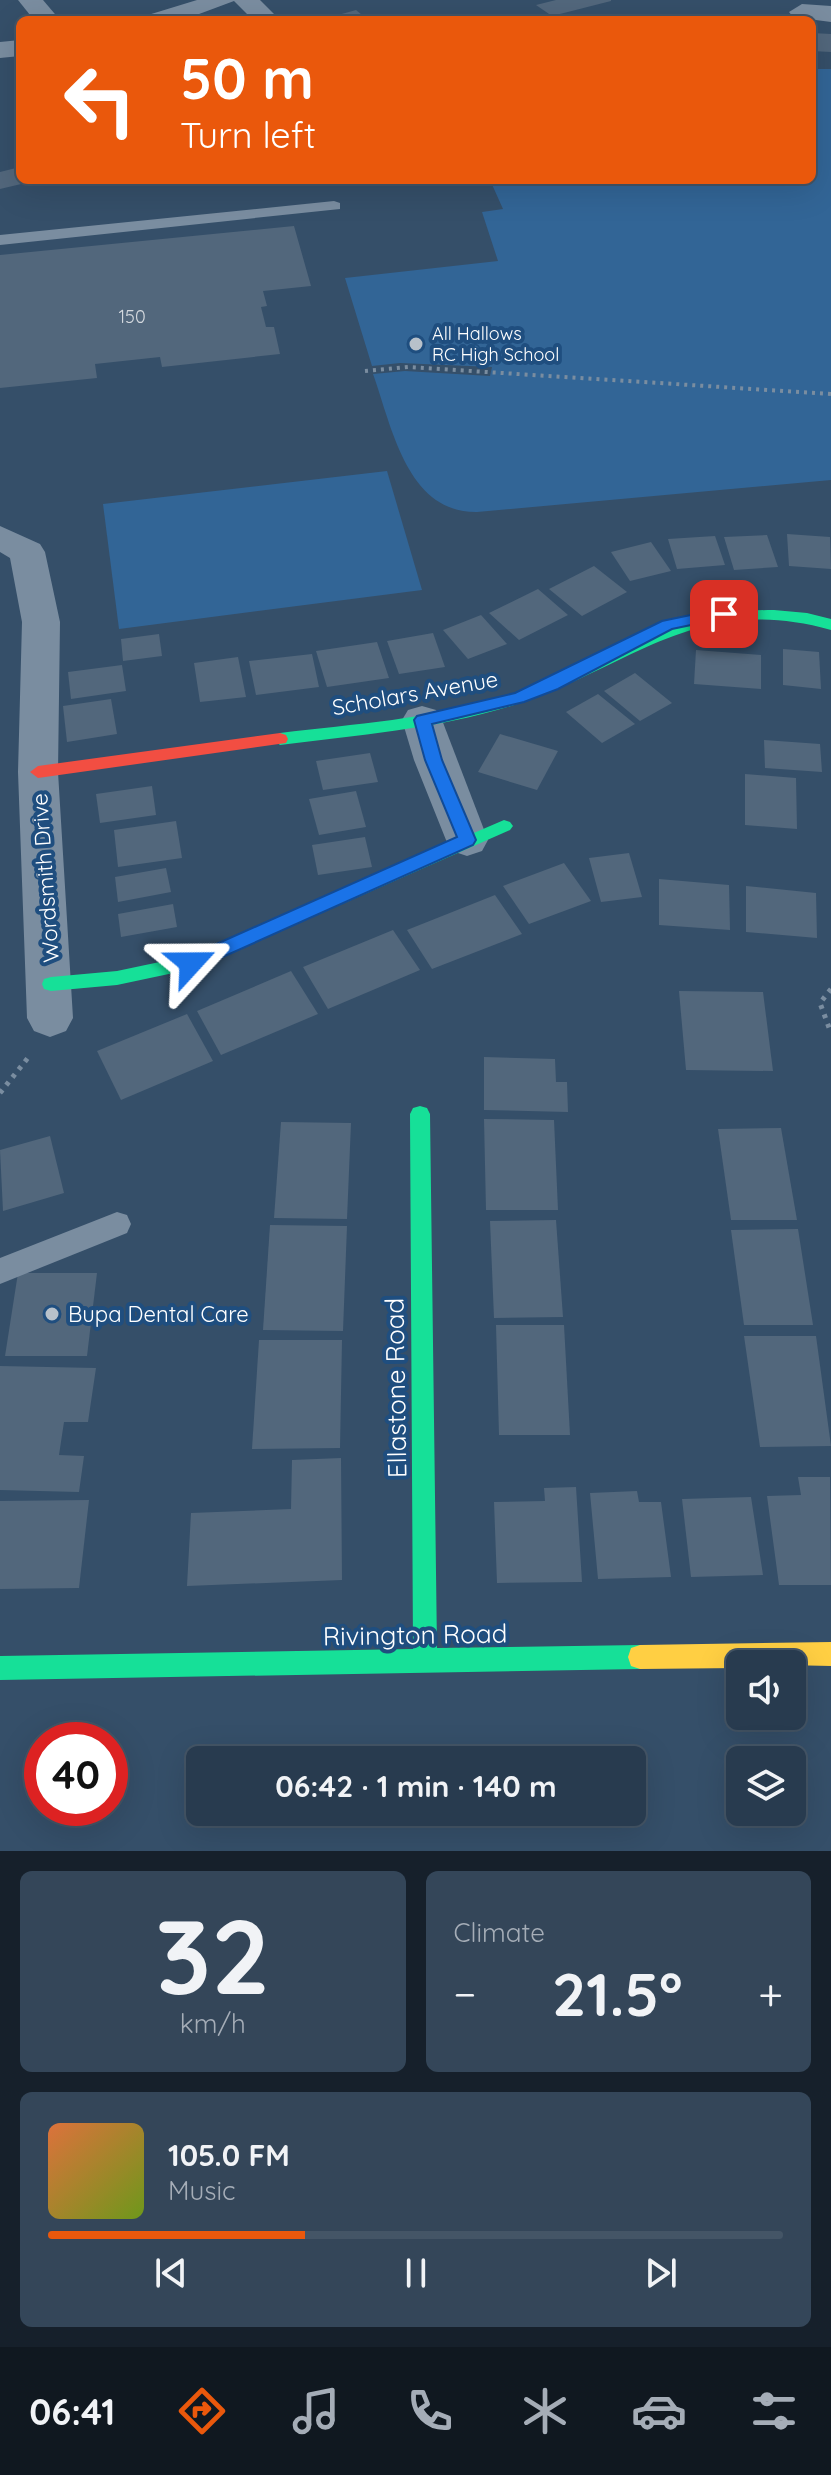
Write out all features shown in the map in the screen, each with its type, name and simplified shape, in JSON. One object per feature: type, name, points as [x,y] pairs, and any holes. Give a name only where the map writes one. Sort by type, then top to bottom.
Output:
[{"type":"street","points":[[30,0],[44,16]]},
{"type":"street","points":[[170,16],[223,0]]},
{"type":"street","points":[[246,0],[263,16]]},
{"type":"street","points":[[802,12],[831,14]]},
{"type":"street","name":"Wordsmith Drive","points":[[0,537],[27,552],[41,622],[38,772],[51,1001],[117,978],[191,963],[504,826]]},
{"type":"street","name":"Scholars Avenue","points":[[38,772],[422,720],[518,698],[552,685],[668,624],[695,617],[753,613],[810,617],[831,625]]},
{"type":"street","points":[[422,720],[434,760],[467,840]]},
{"type":"street","name":"Ellastone Road","points":[[420,1114],[425,1661]]},
{"type":"street","name":"Rivington Road","points":[[0,1668],[831,1654]]},
{"type":"lane","points":[[0,240],[334,206]]},
{"type":"lane","points":[[0,1271],[117,1224]]},
{"type":"path","points":[[365,371],[408,367],[831,394]]},
{"type":"path","points":[[831,989],[820,1003],[831,1033]]},
{"type":"shaded area","points":[[816,69],[831,69],[831,480],[477,512],[453,509],[434,498],[418,483],[406,463],[373,374],[405,371],[490,376],[492,367],[400,363],[372,366],[345,278],[498,261],[482,212],[503,209],[492,184],[816,184]]},
{"type":"shaded area","points":[[387,471],[422,590],[119,629],[103,504]]},
{"type":"building","points":[[556,0],[611,1],[552,16],[536,5]]},
{"type":"building","points":[[356,10],[363,16],[335,16]]},
{"type":"building","points":[[816,33],[831,34],[831,52],[816,51]]},
{"type":"building","points":[[16,168],[16,184],[21,184],[0,189],[0,172]]},
{"type":"building","points":[[294,226],[311,286],[263,291],[267,306],[261,307],[266,327],[274,327],[280,354],[162,367],[160,357],[95,364],[97,378],[0,388],[0,255]]},
{"type":"building","points":[[787,534],[830,537],[831,569],[789,566]]},
{"type":"building","points":[[767,535],[778,567],[734,570],[724,537]]},
{"type":"building","points":[[715,536],[725,565],[677,569],[668,539]]},
{"type":"building","points":[[651,542],[671,571],[630,581],[611,552]]},
{"type":"building","points":[[594,566],[627,592],[582,616],[549,589]]},
{"type":"building","points":[[538,589],[568,615],[519,640],[489,613]]},
{"type":"building","points":[[481,615],[507,644],[468,659],[443,630]]},
{"type":"building","points":[[433,633],[445,667],[399,674],[387,641]]},
{"type":"building","points":[[159,634],[162,656],[123,661],[121,639]]},
{"type":"building","points":[[377,642],[389,678],[327,687],[316,651]]},
{"type":"building","points":[[783,649],[819,652],[821,689],[783,685]]},
{"type":"building","points":[[696,650],[761,655],[761,689],[694,684]]},
{"type":"building","points":[[312,654],[319,687],[256,695],[249,661]]},
{"type":"building","points":[[238,657],[246,697],[200,702],[194,663]]},
{"type":"building","points":[[122,665],[126,691],[71,699],[68,672]]},
{"type":"building","points":[[635,673],[672,703],[640,721],[604,691]]},
{"type":"building","points":[[598,694],[635,724],[602,743],[566,712]]},
{"type":"building","points":[[111,699],[117,734],[67,742],[63,706]]},
{"type":"building","points":[[500,734],[558,751],[537,790],[478,772]]},
{"type":"building","points":[[764,740],[820,744],[822,772],[765,768]]},
{"type":"building","points":[[370,753],[378,782],[323,790],[316,761]]},
{"type":"building","points":[[745,774],[796,778],[797,829],[745,825]]},
{"type":"building","points":[[152,786],[156,815],[100,823],[96,794]]},
{"type":"building","points":[[356,791],[366,827],[319,835],[309,799]]},
{"type":"building","points":[[176,821],[182,858],[118,867],[114,830]]},
{"type":"building","points":[[365,837],[372,867],[318,875],[312,845]]},
{"type":"building","points":[[629,853],[642,897],[601,902],[589,858]]},
{"type":"building","points":[[564,863],[591,901],[529,924],[503,886]]},
{"type":"building","points":[[166,868],[171,892],[118,902],[115,877]]},
{"type":"building","points":[[659,879],[729,885],[730,930],[659,925]]},
{"type":"building","points":[[746,886],[816,893],[817,938],[746,932]]},
{"type":"building","points":[[495,895],[522,934],[432,969],[407,930]]},
{"type":"building","points":[[173,904],[177,927],[121,937],[118,914]]},
{"type":"building","points":[[393,930],[420,970],[328,1009],[303,967]]},
{"type":"building","points":[[291,971],[318,1014],[221,1055],[197,1011]]},
{"type":"building","points":[[679,991],[763,992],[773,1071],[686,1070]]},
{"type":"building","points":[[187,1014],[213,1061],[121,1100],[97,1051]]},
{"type":"building","points":[[484,1057],[555,1059],[556,1082],[567,1082],[568,1112],[484,1110]]},
{"type":"building","points":[[484,1119],[554,1120],[558,1210],[486,1210]]},
{"type":"building","points":[[281,1122],[351,1123],[347,1219],[274,1218]]},
{"type":"building","points":[[781,1128],[797,1220],[731,1220],[718,1129]]},
{"type":"building","points":[[50,1136],[64,1193],[3,1211],[0,1150]]},
{"type":"building","points":[[556,1220],[563,1317],[494,1318],[490,1221]]},
{"type":"building","points":[[270,1225],[347,1226],[343,1331],[263,1330]]},
{"type":"building","points":[[798,1229],[813,1325],[744,1325],[731,1230]]},
{"type":"building","name":"Bupa Dental Care","points":[[18,1273],[97,1273],[87,1356],[5,1356]]},
{"type":"building","points":[[496,1325],[564,1325],[570,1435],[499,1435]]},
{"type":"building","points":[[744,1336],[816,1336],[831,1446],[760,1447]]},
{"type":"building","points":[[259,1340],[342,1340],[340,1448],[252,1449]]},
{"type":"building","points":[[0,1366],[96,1368],[88,1422],[64,1422],[59,1455],[84,1456],[79,1492],[0,1490]]},
{"type":"building","points":[[341,1458],[342,1580],[187,1586],[191,1513],[291,1509],[292,1460]]},
{"type":"building","points":[[798,1477],[830,1477],[831,1585],[779,1585],[767,1496],[801,1495]]},
{"type":"building","points":[[576,1487],[582,1582],[497,1583],[494,1502],[545,1501],[544,1488]]},
{"type":"building","points":[[637,1491],[639,1502],[661,1502],[671,1577],[598,1579],[590,1493]]},
{"type":"building","points":[[751,1497],[763,1575],[691,1577],[682,1499]]},
{"type":"building","points":[[89,1500],[79,1588],[0,1589],[0,1501]]},
{"type":"traffic: fast","points":[[280,739],[424,720],[480,709],[543,689],[660,633],[691,623],[725,617],[774,615],[807,618],[831,625]]},
{"type":"traffic: fast","points":[[51,984],[117,978],[191,963],[504,826]]},
{"type":"traffic: fast","points":[[420,1114],[425,1661]]},
{"type":"traffic: fast","points":[[0,1668],[640,1657]]},
{"type":"traffic: slow","points":[[640,1657],[831,1654]]},
{"type":"traffic: jam","points":[[38,772],[280,739]]},
{"type":"place","name":"All Hallows RC High School","points":[[416,344]]},
{"type":"place","name":"Bupa Dental Care","points":[[52,1314]]},
{"type":"route","points":[[191,963],[467,840],[451,806],[422,720],[518,698],[552,685],[668,624],[724,614]]}]
